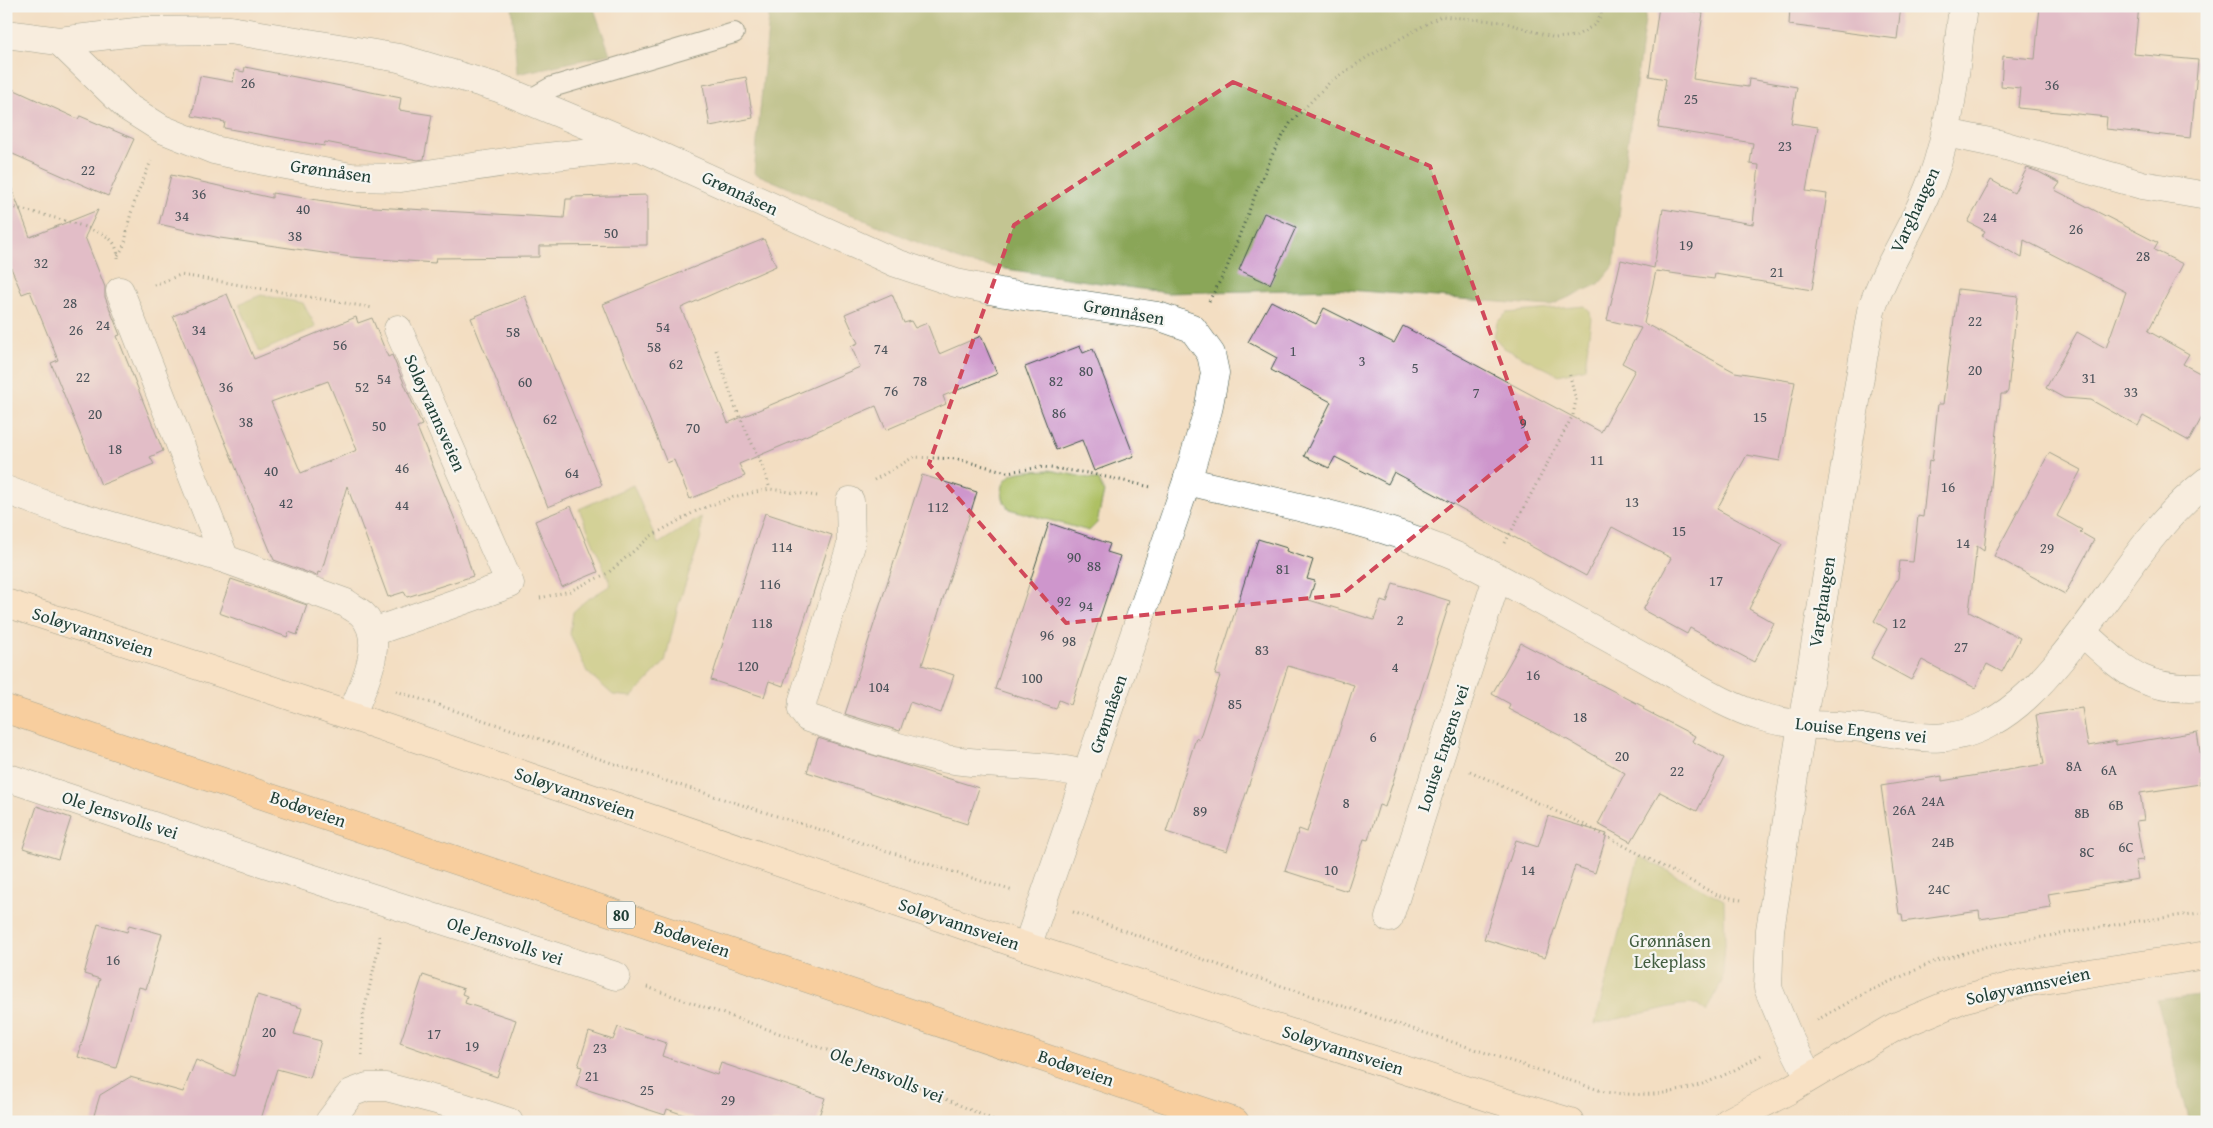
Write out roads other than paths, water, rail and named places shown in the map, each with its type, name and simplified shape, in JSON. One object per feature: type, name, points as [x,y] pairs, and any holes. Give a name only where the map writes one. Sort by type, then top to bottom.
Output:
[{"type":"main road","name":"Bodøveien","points":[[6,709],[1235,1122]]},
{"type":"street","name":"Varghaugen","points":[[1810,1077],[1788,1038],[1768,988],[1770,930],[1773,907],[1871,311],[1879,286],[1932,180],[1946,132],[1964,6]]},
{"type":"street","name":"Grønnåsen","points":[[6,34],[59,41],[144,31],[230,30],[400,58],[499,88],[529,100],[640,147],[896,264],[956,283],[1005,293],[1158,316],[1192,328],[1211,354],[1216,372],[1208,410],[1187,481],[1027,947]]},
{"type":"street","name":"Grønnåsen","points":[[59,41],[127,107],[162,129],[214,150],[351,177],[401,178],[519,160],[640,147]]},
{"type":"street","points":[[1946,132],[1999,144],[2142,185],[2207,196]]},
{"type":"street","points":[[120,291],[225,559]]},
{"type":"street","name":"Soløyvannsveien","points":[[373,632],[510,584],[398,329]]},
{"type":"street","name":"Louise Engens vei","points":[[1187,481],[1392,531],[1458,557],[1725,703],[1763,717],[1802,724],[1860,728],[1912,738],[1938,739],[1964,734],[1988,725],[2013,709],[2040,685],[2083,633],[2163,522],[2190,494],[2207,481]]},
{"type":"street","points":[[6,490],[68,513],[225,559],[346,603],[362,614],[373,632],[372,655],[351,716]]},
{"type":"street","name":"Grønnåsen","points":[[850,501],[851,545],[803,700],[802,710],[808,718],[946,758],[994,765],[1063,768],[1087,775]]},
{"type":"street","name":"Louise Engens vei","points":[[1389,918],[1497,578]]},
{"type":"street","name":"Soløyvannsveien","points":[[6,603],[351,716],[1027,947],[1570,1122]]},
{"type":"street","points":[[2083,633],[2135,677],[2158,686],[2184,690],[2207,687]]},
{"type":"street","name":"Ole Jensvolls vei","points":[[6,777],[369,897],[616,976]]},
{"type":"street","name":"Soløyvannsveien","points":[[1728,1122],[1895,1027],[1962,999],[2024,983],[2207,956]]},
{"type":"street","points":[[329,1122],[352,1093],[367,1086],[386,1087],[463,1107],[509,1122]]},
{"type":"lane","points":[[529,100],[552,87],[734,33]]},
{"type":"park label","name":"Grønnåsen Lekeplass","points":[[1670,951]]}]
